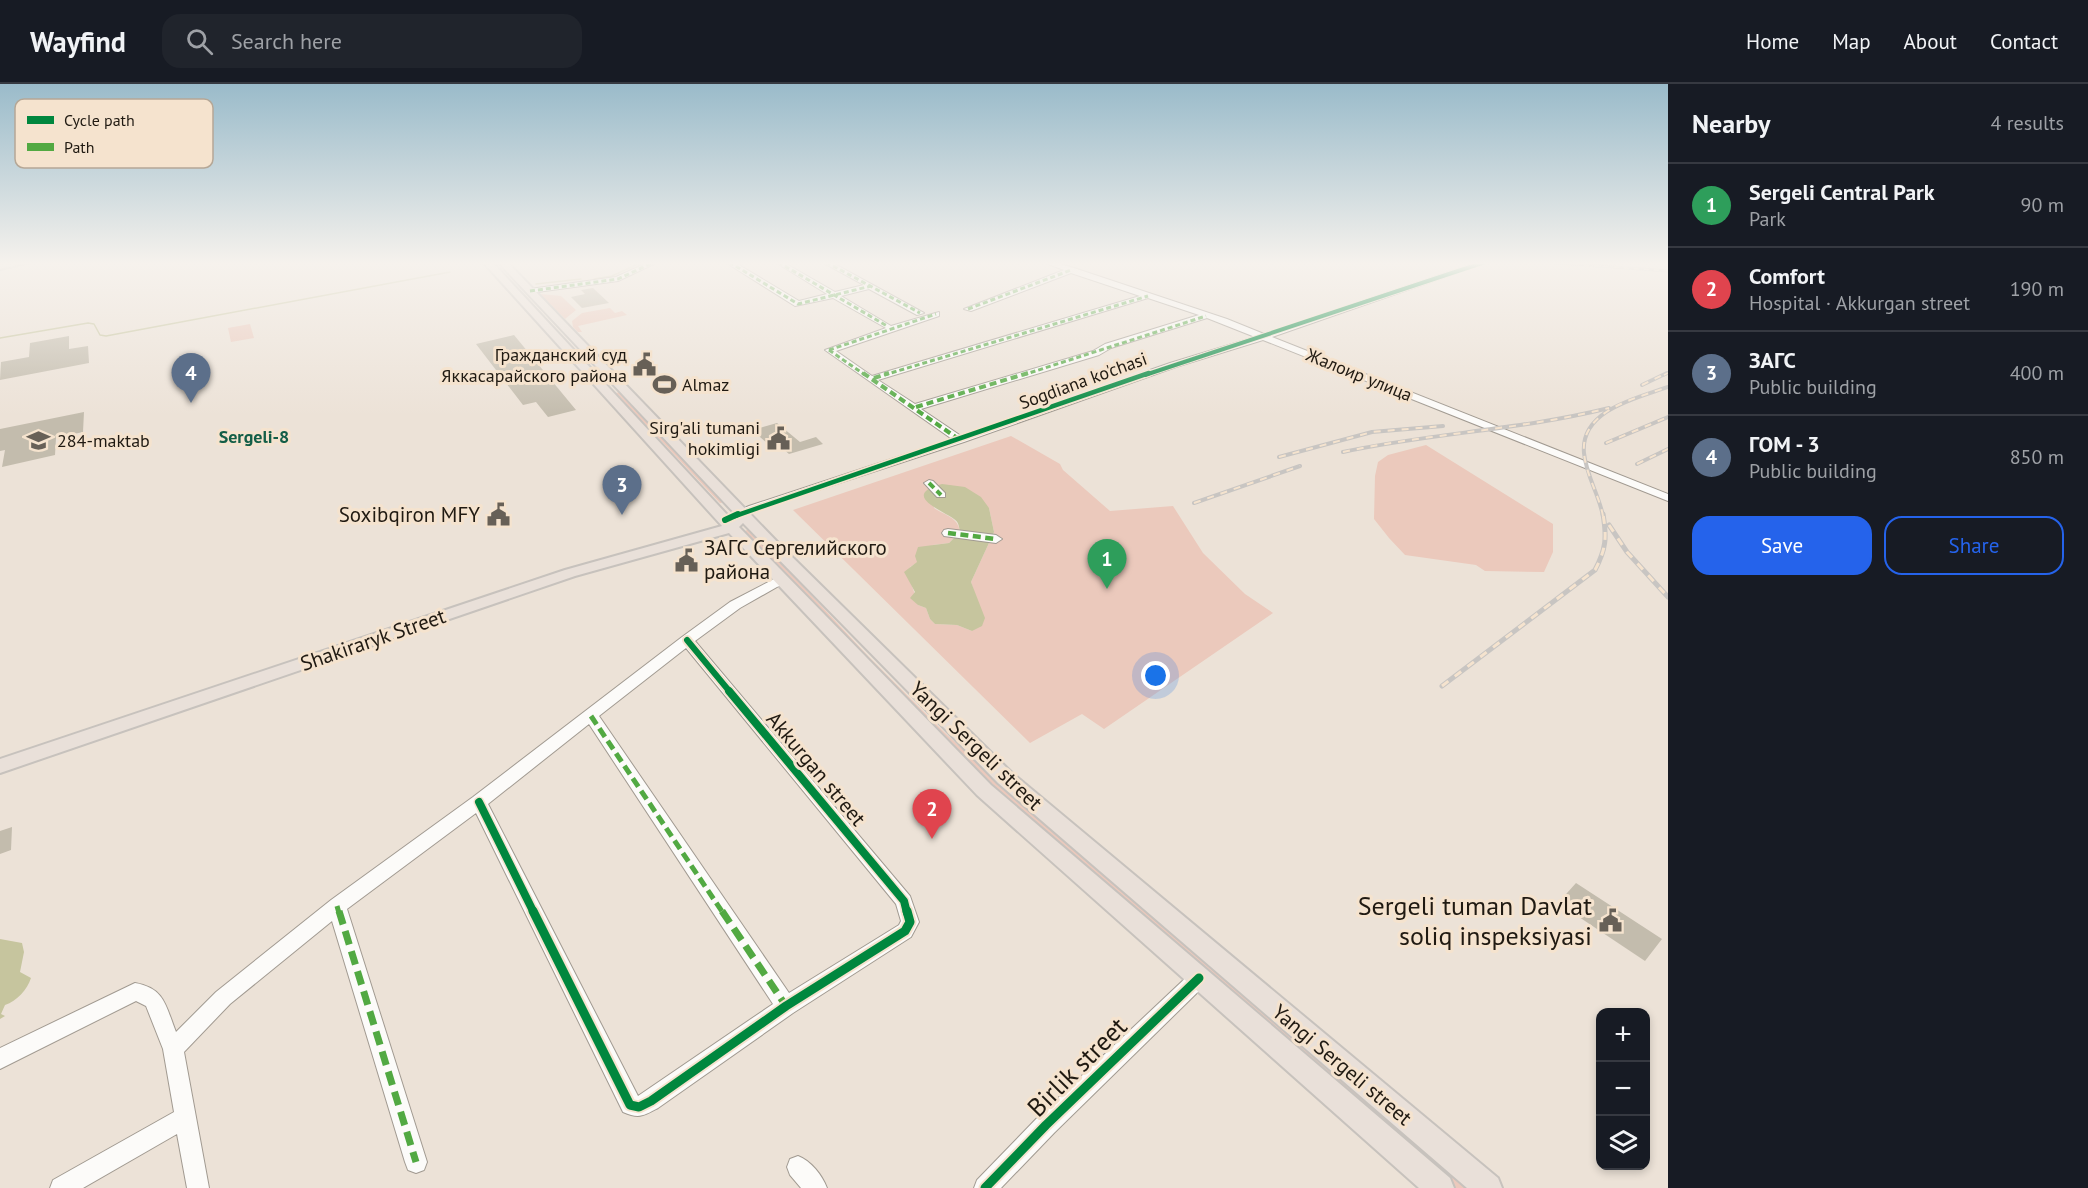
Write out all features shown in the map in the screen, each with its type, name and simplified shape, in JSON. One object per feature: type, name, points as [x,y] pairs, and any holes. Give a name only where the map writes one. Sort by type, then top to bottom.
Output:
[{"type":"main road","name":"Yangi Sergeli street","points":[[535,314],[607,393],[733,520],[785,558],[1005,778],[1488,1188]]},
{"type":"main road","name":"Yangi Sergeli street","points":[[552,314],[623,389],[780,580],[984,790],[1440,1188]]},
{"type":"main road","points":[[558,339],[573,336]]},
{"type":"main road","points":[[607,393],[623,389]]},
{"type":"main road","name":"Shakiraryk Street","points":[[0,757],[573,565],[694,533],[733,520]]},
{"type":"main road","name":"Shakiraryk Street","points":[[0,766],[570,573],[698,539],[733,520]]},
{"type":"street","points":[[866,314],[887,326]]},
{"type":"street","points":[[936,314],[829,350],[874,378],[960,440]]},
{"type":"street","points":[[874,378],[1089,314]]},
{"type":"street","name":"Жалоир улица","points":[[1199,314],[1264,337],[1668,498]]},
{"type":"street","name":"Sogdiana ko'chasi","points":[[733,520],[1173,364],[1333,314]]},
{"type":"street","points":[[916,407],[1096,353],[1107,346],[1206,316]]},
{"type":"street","points":[[929,483],[941,495]]},
{"type":"street","points":[[948,533],[996,539]]},
{"type":"street","points":[[173,1049],[223,998],[337,906],[479,802],[735,604],[780,580]]},
{"type":"street","name":"Akkurgan street","points":[[687,640],[904,901],[910,922],[898,937],[786,1006]]},
{"type":"street","points":[[479,802],[630,1105],[639,1107],[651,1101],[786,1006],[591,716]]},
{"type":"street","points":[[337,906],[416,1162]]},
{"type":"street","name":"Birlik street","points":[[985,1188],[1046,1125],[1199,978]]},
{"type":"street","points":[[0,1059],[135,992],[146,994],[153,1000],[173,1049],[198,1188]]},
{"type":"street","points":[[61,1188],[184,1118]]},
{"type":"street","points":[[798,1167],[816,1188]]},
{"type":"shaded area","points":[[560,314],[572,314],[565,319]]},
{"type":"shaded area","points":[[581,314],[627,315],[578,326],[582,332],[578,332],[573,327],[572,321]]},
{"type":"shaded area","points":[[250,324],[254,338],[231,342],[228,328]]},
{"type":"shaded area","points":[[620,392],[725,502],[720,503],[616,393]]},
{"type":"shaded area","points":[[1011,436],[1060,464],[1063,470],[1110,511],[1173,506],[1203,553],[1245,594],[1273,613],[1104,729],[1082,714],[1030,743],[793,510]],"holes":[[[931,487],[989,508],[994,532],[971,582],[976,597],[972,631],[957,625],[935,624],[930,619],[926,608],[918,605],[911,582],[910,567],[918,562],[933,545],[949,543],[960,532],[957,523],[951,517],[934,508]]]},
{"type":"shaded area","points":[[1426,445],[1553,524],[1553,552],[1544,572],[1485,571],[1476,565],[1405,555],[1389,538],[1374,519],[1375,476],[1378,462],[1388,455]]},
{"type":"shaded area","points":[[942,484],[965,487],[981,497],[989,508],[994,532],[971,582],[985,618],[982,626],[972,631],[957,625],[935,624],[930,619],[926,608],[910,598],[915,592],[904,572],[917,562],[915,556],[918,547],[949,543],[960,532],[956,520],[924,498],[924,493],[930,488]]},
{"type":"shaded area","points":[[749,529],[868,656],[945,733],[1044,824],[1470,1188],[1456,1188],[1097,880],[986,780],[862,658],[745,531]]},
{"type":"shaded area","points":[[0,939],[22,943],[24,952],[20,972],[31,978],[21,994],[14,1001],[5,1005],[1,1014],[5,1016],[0,1019]]},
{"type":"building","points":[[514,335],[576,410],[548,417],[536,402],[523,405],[476,344]]},
{"type":"building","points":[[69,336],[69,349],[88,346],[89,363],[0,380],[1,362],[29,357],[30,343]]},
{"type":"building","name":"284-maktab","points":[[84,412],[83,432],[56,438],[55,455],[2,467],[5,450],[0,451],[0,429]]},
{"type":"building","name":"Sirg'ali tumani hokimligi","points":[[777,423],[800,442],[816,437],[823,444],[789,454],[782,448],[775,450],[752,430]]},
{"type":"building","points":[[12,827],[11,850],[0,854],[0,831]]},
{"type":"building","name":"Sergeli tuman Davlat soliq inspeksiyasi","points":[[1576,883],[1662,939],[1645,961],[1558,903]]},
{"type":"waterway","points":[[0,338],[88,323],[94,324],[100,335],[106,336],[227,314]]},
{"type":"railway","points":[[1642,385],[1667,373]]},
{"type":"railway","points":[[1664,375],[1668,373]]},
{"type":"railway","points":[[1603,516],[1584,453],[1585,438],[1591,426],[1613,408],[1668,387]]},
{"type":"railway","points":[[1343,452],[1543,421],[1609,408]]},
{"type":"railway","points":[[1606,443],[1668,417]]},
{"type":"railway","points":[[1279,457],[1372,432],[1443,426]]},
{"type":"railway","points":[[1637,464],[1668,449]]},
{"type":"railway","points":[[1194,503],[1300,466]]},
{"type":"railway","points":[[1442,686],[1595,570],[1605,543],[1603,514]]},
{"type":"railway","points":[[1609,525],[1627,552],[1668,597]]},
{"type":"marked path","points":[[866,314],[887,326]]},
{"type":"marked path","points":[[829,350],[936,314]]},
{"type":"marked path","points":[[874,378],[1089,314]]},
{"type":"marked path","points":[[916,407],[1096,353],[1108,346],[1206,316]]},
{"type":"marked path","points":[[829,350],[960,440]]},
{"type":"marked path","points":[[929,483],[941,495]]},
{"type":"marked path","points":[[948,533],[996,539]]},
{"type":"marked path","points":[[591,716],[786,1006]]},
{"type":"marked path","points":[[337,906],[416,1162]]},
{"type":"cycle path","points":[[725,520],[753,508],[960,440],[1173,365],[1333,314]]},
{"type":"cycle path","points":[[479,802],[630,1105],[639,1107],[651,1101],[786,1006],[905,931],[910,922],[904,901],[687,640]]},
{"type":"cycle path","points":[[985,1188],[1046,1125],[1199,978]]},
{"type":"place","name":"Гражданский суд Яккасарайского района","points":[[645,365]]},
{"type":"place","name":"Almaz","points":[[664,385]]},
{"type":"place","name":"ГОМ - 3","points":[[191,403]]},
{"type":"place","name":"Sirg'ali tumani hokimligi","points":[[778,438]]},
{"type":"place","name":"284-maktab","points":[[39,441]]},
{"type":"place","name":"Soxibqiron MFY","points":[[498,515]]},
{"type":"place","name":"ЗАГС","points":[[622,515]]},
{"type":"place","name":"ЗАГС Сергелийского района","points":[[686,560]]},
{"type":"place","name":"Sergeli Central Park","points":[[1107,589]]},
{"type":"place","name":"Comfort","points":[[932,839]]},
{"type":"place","name":"Sergeli tuman Davlat soliq inspeksiyasi","points":[[1610,921]]},
{"type":"district","name":"Sergeli-8","points":[[254,437]]}]
